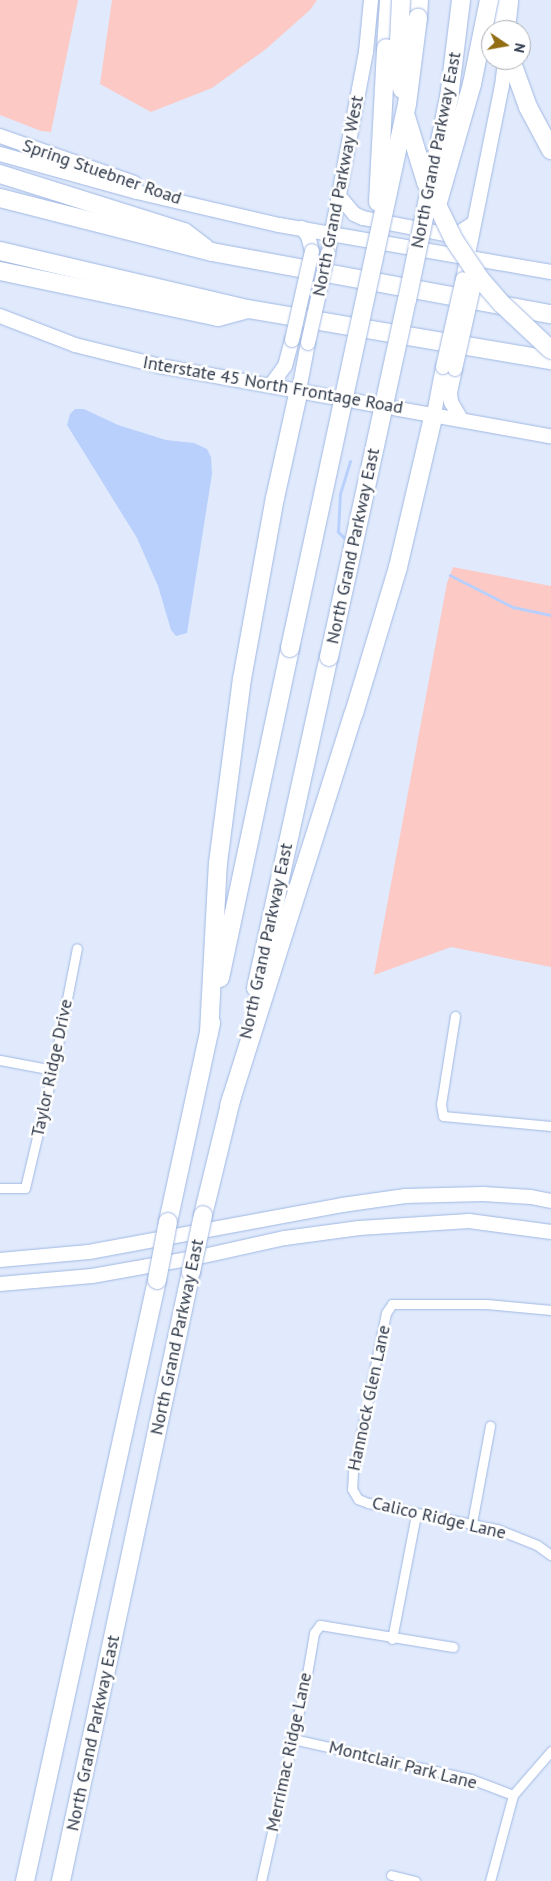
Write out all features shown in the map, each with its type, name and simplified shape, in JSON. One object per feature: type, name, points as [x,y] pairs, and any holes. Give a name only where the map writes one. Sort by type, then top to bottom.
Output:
[{"type":"highway","points":[[378,240],[379,170],[389,0]]},
{"type":"highway","points":[[401,0],[399,42],[402,94],[411,138],[429,189],[454,240],[481,280],[515,317],[551,350]]},
{"type":"highway","name":"North Grand Parkway East","points":[[25,1881],[157,1280],[407,104],[419,0]]},
{"type":"highway","name":"North Grand Parkway East","points":[[61,1881],[203,1215],[229,1106],[407,300],[449,98],[461,0]]},
{"type":"highway","points":[[407,300],[472,84],[489,0]]},
{"type":"highway","points":[[498,0],[501,20]]},
{"type":"highway","points":[[515,70],[528,107],[551,150]]},
{"type":"highway","points":[[0,174],[184,232],[212,252]]},
{"type":"highway","points":[[0,198],[212,252],[551,314]]},
{"type":"highway","points":[[0,251],[248,309],[551,360]]},
{"type":"highway","points":[[0,271],[218,317],[248,309]]},
{"type":"highway","points":[[208,1033],[218,863],[242,679],[275,498],[299,390]]},
{"type":"highway","points":[[229,1106],[395,576],[434,414]]},
{"type":"main road","name":"North Grand Parkway West","points":[[299,390],[328,253],[366,52],[371,0]]},
{"type":"main road","points":[[509,20],[511,0]]},
{"type":"main road","points":[[461,419],[451,402],[449,368],[463,278],[503,70]]},
{"type":"main road","name":"Spring Stuebner Road","points":[[0,136],[203,208]]},
{"type":"main road","points":[[0,154],[137,192],[203,208],[302,228],[551,272]]},
{"type":"main road","points":[[339,196],[354,214],[363,218],[450,235],[457,234],[474,223]]},
{"type":"main road","points":[[271,385],[285,366],[312,251],[308,236],[302,228]]},
{"type":"main road","points":[[434,414],[473,289],[485,271],[497,263]]},
{"type":"main road","name":"Interstate 45 North Frontage Road","points":[[0,316],[75,346],[160,366],[551,436]]},
{"type":"main road","points":[[0,1260],[17,1260],[89,1252],[342,1205],[405,1196],[483,1194],[531,1197],[551,1201]]},
{"type":"main road","points":[[281,1216],[285,1238]]},
{"type":"main road","points":[[0,1284],[102,1274],[199,1257],[285,1238],[359,1228],[468,1221],[551,1232]]},
{"type":"main road","points":[[17,1260],[19,1283]]},
{"type":"street","name":"Taylor Ridge Drive","points":[[0,1188],[26,1188],[53,1070],[77,948]]},
{"type":"street","points":[[455,1016],[441,1104],[442,1116],[551,1126]]},
{"type":"street","points":[[0,1060],[53,1070]]},
{"type":"street","name":"Hannock Glen Lane","points":[[354,1494],[353,1472],[386,1313],[392,1304],[486,1304],[551,1310]]},
{"type":"street","points":[[472,1523],[490,1426]]},
{"type":"street","name":"Calico Ridge Lane","points":[[354,1494],[368,1503],[416,1514],[472,1523],[520,1537],[551,1555]]},
{"type":"street","points":[[416,1514],[392,1639],[453,1648]]},
{"type":"street","name":"Merrimac Ridge Lane","points":[[261,1881],[293,1739],[314,1633],[320,1625],[392,1639]]},
{"type":"street","name":"Montclair Park Lane","points":[[293,1739],[471,1779],[512,1795]]},
{"type":"street","points":[[490,1881],[512,1795],[551,1751]]},
{"type":"street","points":[[391,1875],[415,1881]]},
{"type":"shaded area","points":[[0,0],[78,0],[51,132],[41,131],[0,115]]},
{"type":"shaded area","points":[[112,0],[317,0],[310,10],[266,49],[212,88],[151,112],[100,84]]},
{"type":"shaded area","points":[[453,567],[551,586],[551,967],[451,947],[374,975],[447,583]]},
{"type":"water","points":[[75,409],[84,409],[118,425],[166,440],[194,443],[207,449],[211,457],[212,474],[187,633],[176,636],[171,630],[158,586],[137,538],[67,425],[70,414]]},
{"type":"waterway","points":[[348,542],[338,532],[340,494],[350,462]]},
{"type":"waterway","points":[[450,575],[513,607],[551,615]]}]
